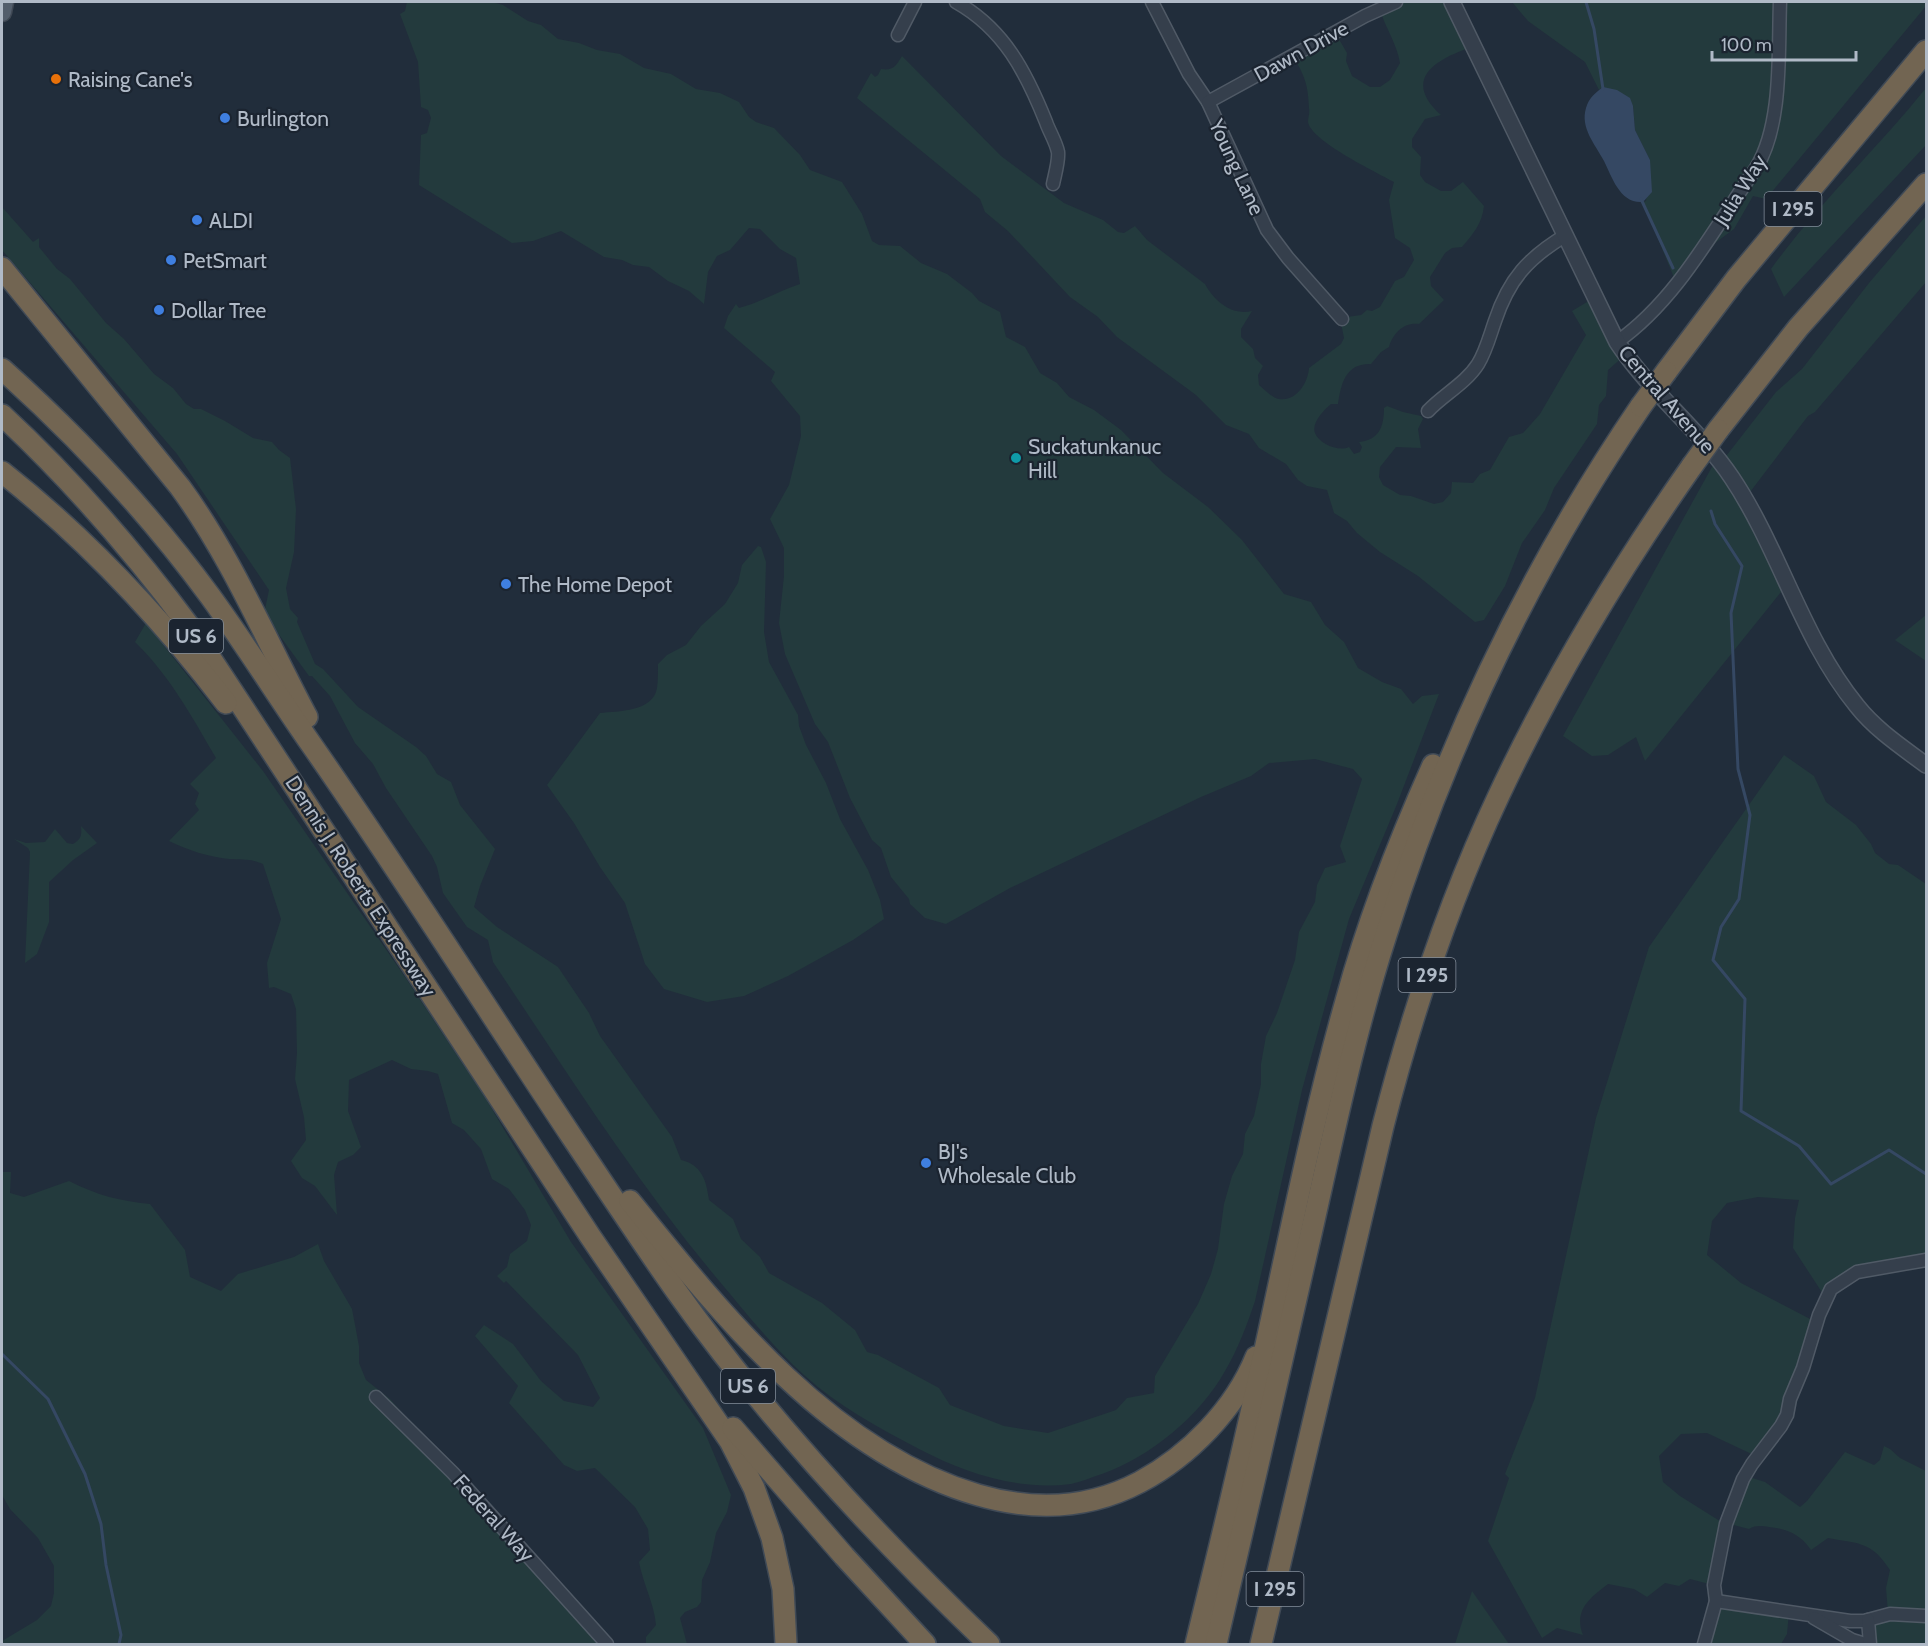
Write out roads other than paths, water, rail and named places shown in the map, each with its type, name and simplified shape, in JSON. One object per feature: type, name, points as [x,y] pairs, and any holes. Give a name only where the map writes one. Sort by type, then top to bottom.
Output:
[{"type":"highway","name":"I 295","points":[[1216,1644],[1340,1108],[1379,958],[1421,835],[1455,748],[1536,578],[1592,482],[1641,406],[1736,279],[1926,51]]},
{"type":"highway","name":"I 295","points":[[1262,1644],[1386,1114],[1422,991],[1445,925],[1484,828],[1540,713],[1614,584],[1692,465],[1798,328],[1926,184]]},
{"type":"highway","points":[[2,268],[180,487],[206,523],[360,813]]},
{"type":"highway","name":"Dennis J. Roberts Expressway","points":[[2,369],[93,457],[142,510],[179,556],[229,623],[360,813],[545,1096]]},
{"type":"highway","name":"Dennis J. Roberts Expressway","points":[[2,415],[80,493],[170,602],[231,688],[590,1236],[689,1382]]},
{"type":"highway","points":[[2,472],[81,539],[160,622],[226,703],[358,881]]},
{"type":"highway","points":[[1196,1644],[1346,1000],[1380,897],[1434,764],[1498,638],[1536,578]]},
{"type":"highway","points":[[545,1096],[653,1230],[715,1302],[773,1364],[811,1400],[844,1428],[892,1460],[940,1482],[989,1498],[1030,1505],[1072,1504],[1118,1492],[1163,1468],[1202,1435],[1240,1388],[1258,1351],[1278,1285]]},
{"type":"highway","name":"US 6","points":[[545,1096],[674,1288],[738,1372],[853,1507],[989,1644]]},
{"type":"highway","points":[[689,1382],[739,1434],[844,1556],[925,1644]]},
{"type":"highway","name":"US 6","points":[[689,1382],[730,1441],[760,1504],[772,1538],[780,1572],[786,1644]]},
{"type":"highway","points":[[1272,1644],[1288,1534]]},
{"type":"main road","points":[[2,12],[4,2]]},
{"type":"street","points":[[898,35],[915,2]]},
{"type":"street","points":[[956,2],[973,11],[993,29],[1012,54],[1033,91],[1058,152],[1053,184]]},
{"type":"street","name":"Young Lane","points":[[1152,2],[1190,74],[1208,102],[1267,230],[1288,258],[1342,319]]},
{"type":"street","name":"Dawn Drive","points":[[1208,102],[1365,16],[1396,2]]},
{"type":"street","name":"Central Avenue","points":[[1452,2],[1617,342],[1643,377],[1709,448],[1735,483],[1764,534],[1820,649],[1847,693],[1858,708],[1885,735],[1926,765]]},
{"type":"street","name":"Julia Way","points":[[1617,342],[1650,315],[1682,275],[1766,151],[1775,106],[1780,2]]},
{"type":"street","points":[[1428,411],[1479,363],[1504,297],[1514,279],[1544,249],[1566,235]]},
{"type":"street","points":[[1704,1644],[1716,1601],[1714,1585],[1726,1524],[1743,1479],[1787,1415],[1790,1399],[1803,1368],[1819,1315],[1831,1288],[1857,1272],[1926,1260]]},
{"type":"street","name":"Federal Way","points":[[376,1396],[453,1473],[607,1644]]},
{"type":"street","points":[[1716,1601],[1850,1621],[1868,1620],[1890,1614],[1926,1616]]},
{"type":"street","points":[[1805,1613],[1852,1640],[1864,1644]]},
{"type":"street","points":[[1868,1620],[1870,1644]]},
{"type":"water","points":[[1603,87],[1617,90],[1630,98],[1633,106],[1635,130],[1650,160],[1652,192],[1643,202],[1628,199],[1618,188],[1589,136],[1585,122],[1587,104]]},
{"type":"waterway","points":[[1586,2],[1594,29],[1603,89]]},
{"type":"waterway","points":[[1641,199],[1673,268]]},
{"type":"waterway","points":[[1711,511],[1715,524],[1742,566],[1731,613],[1738,769],[1750,815],[1739,899],[1721,927],[1713,960],[1745,999],[1741,1111],[1799,1146],[1831,1184],[1889,1150],[1926,1174]]},
{"type":"waterway","points":[[2,1354],[48,1399],[85,1474],[101,1524],[106,1565],[121,1635],[119,1644]]},
{"type":"place","name":"Raising Cane's","points":[[56,79]]},
{"type":"place","name":"Burlington","points":[[225,118]]},
{"type":"place","name":"ALDI","points":[[197,220]]},
{"type":"place","name":"PetSmart","points":[[171,260]]},
{"type":"place","name":"Dollar Tree","points":[[159,310]]},
{"type":"place","name":"Suckatunkanuc Hill","points":[[1016,458]]},
{"type":"place","name":"The Home Depot","points":[[506,584]]},
{"type":"place","name":"BJ's Wholesale Club","points":[[926,1163]]}]
